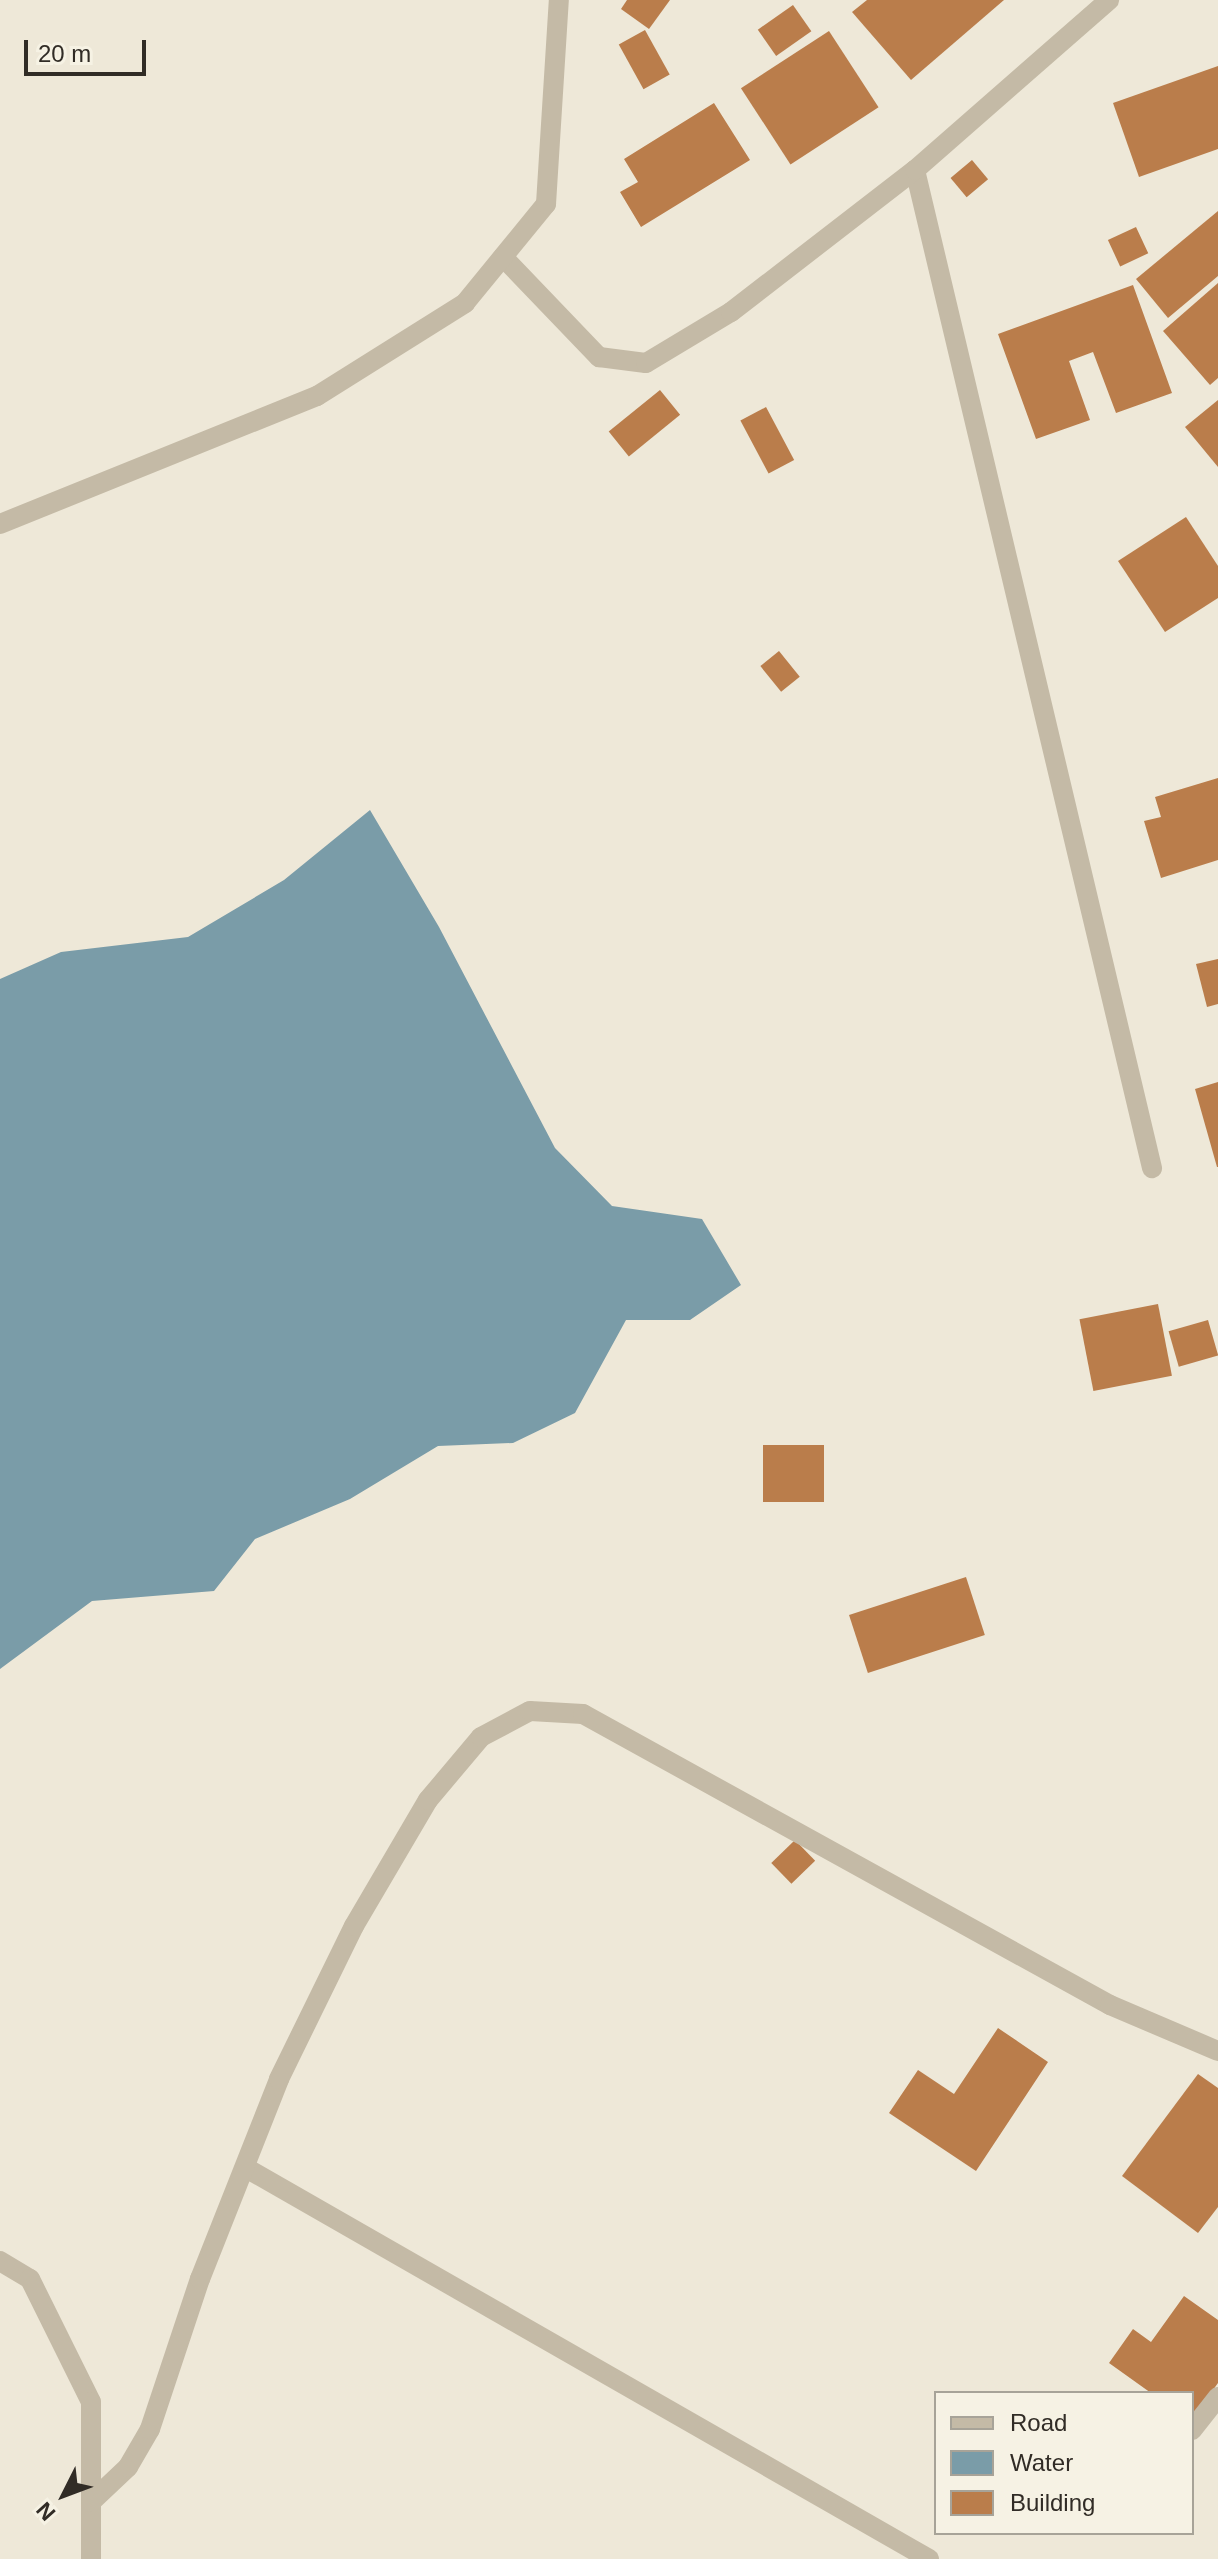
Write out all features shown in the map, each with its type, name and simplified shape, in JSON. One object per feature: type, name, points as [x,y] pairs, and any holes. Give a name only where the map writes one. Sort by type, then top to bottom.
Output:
[{"type":"street","points":[[0,524],[317,396],[465,303],[546,204],[559,0]]},
{"type":"street","points":[[503,257],[599,357],[646,363],[731,312],[915,170],[1109,0]]},
{"type":"street","points":[[915,170],[1152,1168]]},
{"type":"street","points":[[91,2502],[128,2467],[150,2429],[200,2279],[279,2079],[354,1926],[428,1800],[481,1737],[530,1711],[583,1714],[1097,1998],[1218,2051]]},
{"type":"street","points":[[246,2168],[929,2559]]},
{"type":"street","points":[[0,2261],[30,2279],[91,2402],[91,2559]]},
{"type":"street","points":[[1194,2427],[1218,2397]]},
{"type":"water","points":[[370,810],[439,927],[555,1148],[612,1206],[702,1219],[741,1285],[690,1320],[626,1320],[575,1413],[513,1443],[438,1446],[350,1499],[255,1539],[214,1591],[92,1601],[0,1669],[0,979],[61,952],[188,937],[284,880]]},
{"type":"building","points":[[627,0],[670,0],[649,29],[621,9]]},
{"type":"building","points":[[867,0],[1004,0],[911,80],[852,12]]},
{"type":"building","points":[[793,5],[811,31],[776,56],[758,30]]},
{"type":"building","points":[[645,30],[670,75],[643,89],[619,45]]},
{"type":"building","points":[[829,31],[879,107],[791,165],[741,88]]},
{"type":"building","points":[[1218,66],[1218,149],[1139,177],[1113,103]]},
{"type":"building","points":[[714,103],[750,160],[641,227],[620,192],[638,182],[624,159]]},
{"type":"building","points":[[972,160],[988,179],[967,197],[951,178]]},
{"type":"building","points":[[1218,211],[1218,276],[1168,318],[1136,279]]},
{"type":"building","points":[[1136,227],[1148,253],[1120,266],[1108,240]]},
{"type":"building","points":[[1218,283],[1218,378],[1210,385],[1163,331]]},
{"type":"building","points":[[1133,285],[1172,393],[1116,413],[1093,352],[1069,361],[1090,420],[1036,439],[998,334]]},
{"type":"building","points":[[660,390],[680,415],[629,456],[609,432]]},
{"type":"building","points":[[1218,400],[1218,467],[1185,427]]},
{"type":"building","points":[[766,407],[794,460],[769,474],[740,421]]},
{"type":"building","points":[[1186,517],[1218,566],[1218,598],[1165,632],[1118,561]]},
{"type":"building","points":[[779,651],[800,677],[781,692],[760,666]]},
{"type":"building","points":[[1218,778],[1218,860],[1161,878],[1144,821],[1161,817],[1155,797]]},
{"type":"building","points":[[1218,959],[1218,1004],[1207,1007],[1196,964]]},
{"type":"building","points":[[1218,1082],[1218,1167],[1217,1167],[1195,1089]]},
{"type":"building","points":[[1158,1304],[1172,1376],[1093,1391],[1079,1319]]},
{"type":"building","points":[[1208,1320],[1218,1356],[1179,1367],[1169,1331]]},
{"type":"building","points":[[763,1445],[824,1445],[824,1502],[763,1502]]},
{"type":"building","points":[[966,1577],[985,1635],[868,1673],[849,1615]]},
{"type":"building","points":[[795,1840],[815,1861],[791,1884],[771,1863]]},
{"type":"building","points":[[998,2028],[1048,2062],[976,2171],[889,2113],[918,2070],[954,2094]]},
{"type":"building","points":[[1198,2074],[1218,2088],[1218,2207],[1198,2233],[1122,2176]]},
{"type":"building","points":[[1184,2296],[1218,2320],[1218,2383],[1194,2416],[1194,2391],[1148,2391],[1109,2363],[1133,2329],[1151,2342]]}]
